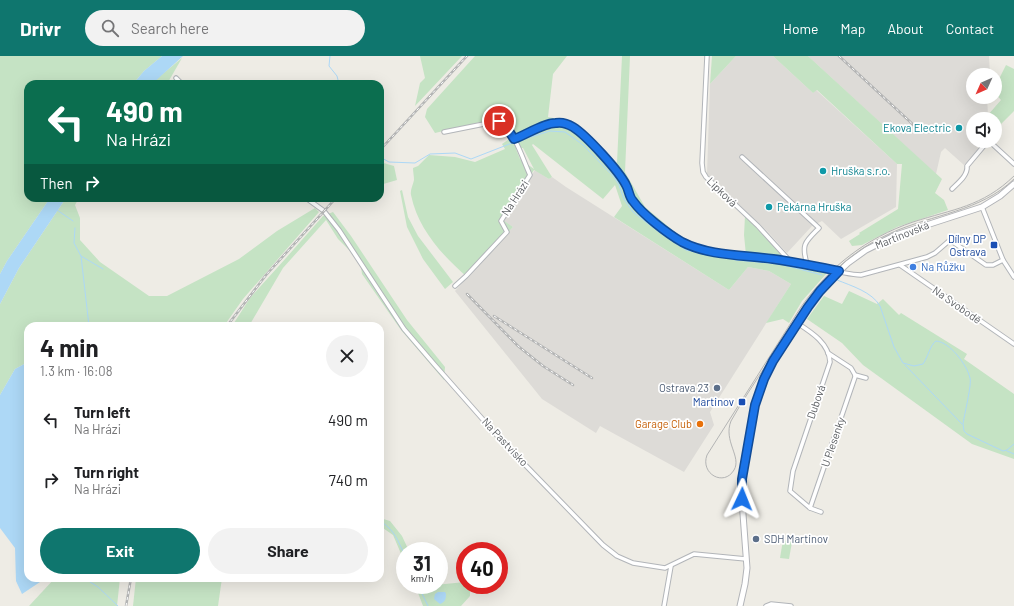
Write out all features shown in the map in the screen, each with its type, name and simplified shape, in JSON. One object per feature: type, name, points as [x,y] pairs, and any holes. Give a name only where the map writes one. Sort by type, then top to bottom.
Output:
[{"type":"street","name":"Lipková","points":[[707,56],[702,163],[703,172],[714,185],[758,226],[790,261]]},
{"type":"street","name":"Na Hrázi","points":[[444,132],[499,121],[504,123],[514,139],[530,175],[501,221],[507,232],[455,286]]},
{"type":"street","points":[[514,139],[550,123],[558,122],[573,127],[590,142],[619,174],[627,186],[631,200],[636,205],[658,225],[682,242],[699,248],[790,261],[861,275],[927,257],[935,253],[950,240],[986,265],[993,265],[1004,260]]},
{"type":"street","points":[[952,189],[965,175],[967,166],[983,148]]},
{"type":"street","points":[[997,148],[1014,164]]},
{"type":"street","points":[[742,157],[819,228],[808,240],[804,248],[807,264]]},
{"type":"street","name":"Martinovská","points":[[740,606],[746,577],[741,487],[755,405],[760,386],[769,368],[797,323],[820,291],[839,271],[860,254],[886,239],[914,228],[982,206],[1000,196],[1014,184]]},
{"type":"street","name":"Na Pastvisko","points":[[312,202],[324,211],[339,230],[404,329],[501,440],[603,545],[617,556],[633,563],[664,568],[694,554],[746,559]]},
{"type":"street","points":[[982,206],[1004,260],[1014,277]]},
{"type":"street","name":"Na Svobodě","points":[[900,265],[1014,344]]},
{"type":"street","points":[[797,323],[820,340],[828,353],[851,368],[856,375],[866,378]]},
{"type":"street","name":"Dubová","points":[[810,508],[790,491],[792,476],[829,365],[830,359],[828,353]]},
{"type":"street","name":"U Plesenky","points":[[810,508],[856,375]]},
{"type":"street","points":[[810,508],[821,512]]},
{"type":"street","points":[[664,606],[671,566]]},
{"type":"street","points":[[766,606],[771,604],[791,606]]},
{"type":"shaded area","points":[[736,56],[773,56],[813,93],[816,90],[897,164],[896,207],[841,239],[822,221],[812,226],[787,253],[768,232],[707,174],[710,84]]},
{"type":"shaded area","points":[[808,56],[989,56],[990,68],[966,68],[966,104],[987,104],[988,112],[966,112],[966,148],[979,149],[964,165],[945,148],[941,152],[936,174]]},
{"type":"shaded area","points":[[535,170],[549,179],[552,177],[729,290],[748,267],[769,271],[791,284],[710,412],[714,425],[684,472],[600,426],[596,433],[542,399],[455,291],[513,227],[502,220]]},
{"type":"green space","points":[[0,56],[162,56],[144,71],[136,80],[24,80],[24,202],[47,202],[7,261],[0,274]]},
{"type":"green space","points":[[420,56],[462,56],[415,106],[420,83],[425,78]]},
{"type":"green space","points":[[475,56],[567,56],[553,74],[548,117],[569,121],[580,128],[617,163],[622,56],[630,56],[625,172],[645,207],[676,233],[699,247],[746,255],[744,235],[745,216],[778,246],[789,262],[823,270],[827,273],[802,301],[789,323],[783,319],[766,323],[791,284],[769,271],[748,267],[729,290],[614,217],[622,206],[615,185],[603,199],[533,144],[532,145],[552,177],[549,179],[534,170],[503,220],[513,227],[467,277],[440,250],[425,230],[419,219],[411,195],[414,180],[413,168],[418,166],[429,155],[455,157],[475,162],[505,149],[502,144],[515,135],[502,117],[435,133],[425,117],[427,109]],"holes":[[[523,148],[534,169],[520,159],[516,149]]]},
{"type":"green space","points":[[712,56],[736,56],[710,84]]},
{"type":"green space","points":[[773,56],[808,56],[942,179],[935,193],[944,200],[948,210],[897,227],[862,245],[852,246],[849,241],[860,234],[859,233],[898,209],[902,164],[897,164],[817,90],[813,93]]},
{"type":"green space","points":[[182,58],[169,80],[155,80]]},
{"type":"green space","points":[[1006,65],[1014,69],[1014,111],[1002,123],[1002,112],[991,112],[998,104],[1002,104],[1002,73]]},
{"type":"green space","points":[[384,163],[394,166],[397,180],[384,184]]},
{"type":"green space","points":[[402,190],[408,217],[418,236],[453,282],[445,289],[423,259],[407,227],[400,191]]},
{"type":"green space","points":[[63,202],[77,202],[75,205],[80,218],[80,240],[100,262],[149,296],[167,296],[239,259],[277,231],[315,208],[319,212],[243,299],[227,322],[24,322],[24,364],[15,369],[0,395],[0,304],[19,268]]},
{"type":"green space","points":[[333,212],[351,236],[407,320],[445,367],[444,380],[401,330],[362,274],[360,261],[338,239],[326,220],[283,268],[251,322],[235,322],[250,298],[323,216]]},
{"type":"green space","points":[[849,291],[877,304],[883,299],[899,315],[901,313],[967,354],[964,359],[1014,394],[1014,459],[972,444],[863,365],[842,343],[807,319],[824,296],[842,304]]},
{"type":"green space","points":[[384,519],[390,521],[405,542],[396,542],[393,535],[384,529]]},
{"type":"green space","points":[[783,540],[792,542],[789,559],[780,558]]},
{"type":"green space","points":[[51,582],[120,582],[117,606],[29,606]]},
{"type":"green space","points":[[136,582],[221,582],[218,606],[133,606]]},
{"type":"green space","points":[[456,583],[456,594],[470,594],[461,606],[423,606],[418,594],[448,594],[448,584]]},
{"type":"water","points":[[162,56],[183,56],[156,80],[136,80],[144,71]]},
{"type":"water","points":[[47,202],[63,202],[19,268],[0,304],[0,274],[7,261]]},
{"type":"water","points":[[24,364],[24,582],[40,582],[22,594],[16,581],[15,548],[0,528],[0,395],[15,369]]},
{"type":"water","points":[[435,594],[446,594],[445,600],[440,604],[434,599]]},
{"type":"waterway","points":[[330,56],[329,66],[337,76],[338,80]]},
{"type":"waterway","points":[[518,141],[550,131],[565,132],[582,144],[614,177],[619,185],[624,199],[633,212],[663,235],[686,250],[736,260],[780,264],[822,275]]},
{"type":"waterway","points":[[384,159],[389,162],[415,163],[430,154],[455,153],[471,159],[512,143]]},
{"type":"waterway","points":[[57,210],[73,221]]},
{"type":"waterway","points":[[75,228],[74,243],[81,256],[89,322]]},
{"type":"waterway","points":[[81,256],[103,269]]},
{"type":"waterway","points":[[837,280],[867,293],[880,306],[894,347],[903,363],[914,366],[923,364],[932,345],[936,341],[947,345],[962,361],[970,378],[969,393],[963,424],[964,431],[967,434],[1003,451],[1007,450],[1014,444]]},
{"type":"waterway","points":[[905,365],[962,424]]},
{"type":"waterway","points":[[1007,451],[1014,454]]},
{"type":"waterway","points":[[384,523],[393,532],[398,542]]},
{"type":"waterway","points":[[90,582],[98,587],[118,606]]},
{"type":"waterway","points":[[422,594],[428,606]]},
{"type":"tram line","points":[[1014,176],[979,201],[913,222],[880,236],[864,245],[836,267],[801,307],[707,455],[706,462],[710,473],[719,478],[725,478],[734,470],[736,460],[729,435],[731,421],[793,323],[819,287],[834,271],[870,244],[891,233],[971,206],[1001,190],[1014,179]]},
{"type":"railway","points":[[384,146],[467,56]]},
{"type":"railway","points":[[839,56],[919,130]]},
{"type":"railway","points":[[230,322],[266,275],[332,202]]},
{"type":"railway","points":[[467,294],[518,346],[543,366],[573,385]]},
{"type":"railway","points":[[494,316],[592,378]]},
{"type":"railway","points":[[126,606],[130,582]]},
{"type":"place","name":"Ekova Electric","points":[[959,128]]},
{"type":"place","name":"Hruška s.r.o.","points":[[823,171]]},
{"type":"place","name":"Pekárna Hruška","points":[[769,207]]},
{"type":"place","name":"Dílny DP Ostrava","points":[[994,245]]},
{"type":"place","name":"Na Růžku","points":[[913,267]]},
{"type":"place","name":"Ostrava 23","points":[[717,388]]},
{"type":"place","name":"Martinov","points":[[742,402]]},
{"type":"place","name":"Garage Club","points":[[700,424]]},
{"type":"place","name":"SDH Martinov","points":[[756,539]]},
{"type":"route","points":[[499,121],[504,123],[514,139],[550,123],[558,122],[573,127],[590,142],[619,174],[627,186],[631,200],[658,225],[682,242],[699,248],[719,252],[790,261],[839,271],[820,291],[797,323],[773,361],[760,386],[755,405],[742,479],[742,499]]}]
